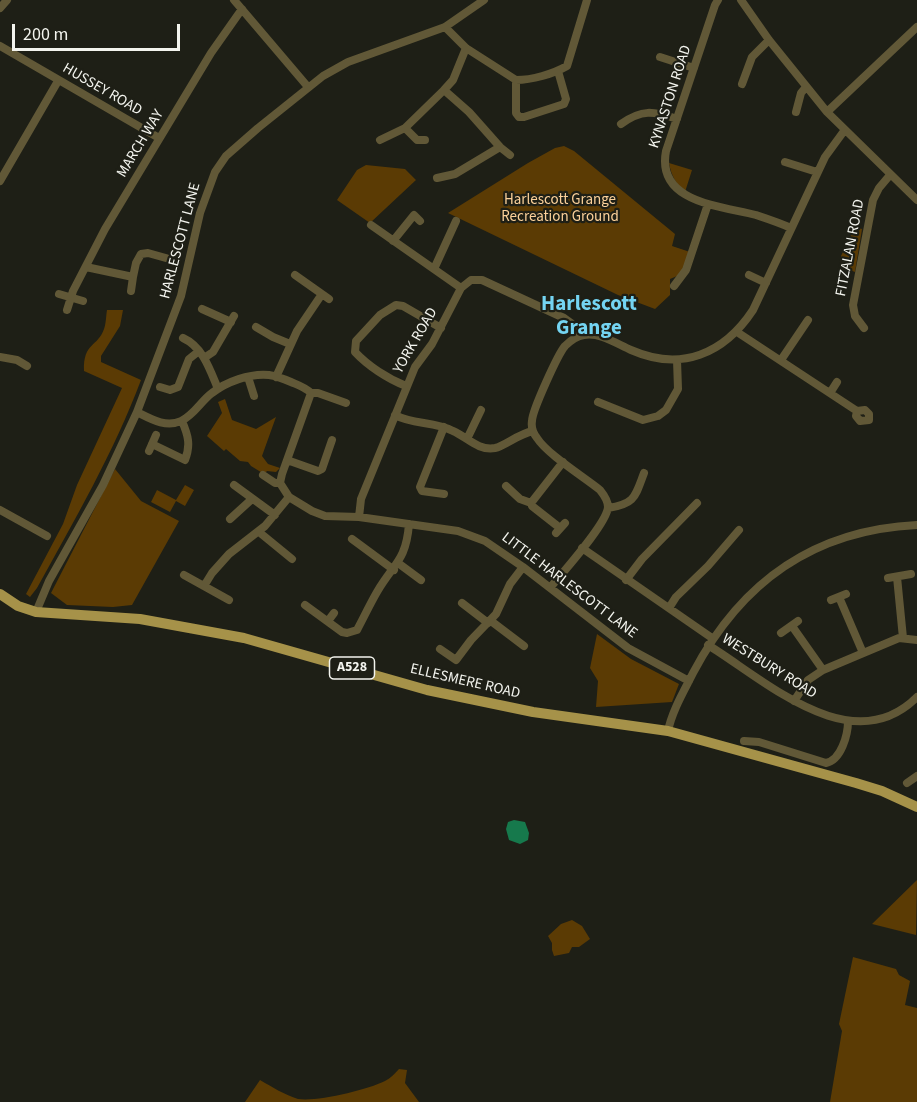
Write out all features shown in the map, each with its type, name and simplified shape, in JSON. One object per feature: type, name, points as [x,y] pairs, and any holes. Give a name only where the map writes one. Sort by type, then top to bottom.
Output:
[{"type":"main road","name":"ELLESMERE ROAD","points":[[2,598],[36,612],[140,619],[190,627],[244,638],[427,690],[482,702],[533,712],[668,731],[856,783],[882,791],[917,807]]},
{"type":"street","points":[[0,8],[8,0]]},
{"type":"street","points":[[234,0],[308,87]]},
{"type":"street","name":"HARLESCOTT LANE","points":[[36,612],[49,581],[97,495],[137,412],[181,296],[200,213],[215,172],[226,156],[308,87],[348,62],[445,27],[484,0]]},
{"type":"street","points":[[445,27],[466,48],[516,80],[558,71],[567,66],[587,0]]},
{"type":"street","name":"KYNASTON ROAD","points":[[718,0],[666,154],[665,163],[669,178],[682,194],[689,198],[756,215],[791,228]]},
{"type":"street","points":[[741,0],[769,40],[827,112],[917,200]]},
{"type":"street","name":"MARCH WAY","points":[[67,310],[70,298],[105,229],[231,22],[242,9]]},
{"type":"street","points":[[827,112],[915,33]]},
{"type":"street","points":[[742,84],[752,57],[769,40]]},
{"type":"street","name":"HUSSEY ROAD","points":[[0,46],[159,138]]},
{"type":"street","points":[[380,140],[405,128],[444,90],[453,80],[466,48]]},
{"type":"street","points":[[660,57],[694,68]]},
{"type":"street","points":[[516,80],[516,113],[519,117],[524,117],[564,104],[566,99],[558,71]]},
{"type":"street","points":[[0,181],[58,81]]},
{"type":"street","points":[[796,112],[801,93],[806,87]]},
{"type":"street","points":[[444,90],[510,155]]},
{"type":"street","points":[[621,124],[642,113],[660,114],[677,119]]},
{"type":"street","points":[[405,128],[420,142]]},
{"type":"street","points":[[550,588],[602,522],[608,508],[600,490],[537,440],[532,431],[533,415],[556,361],[566,346],[578,336],[593,335],[644,355],[677,360],[710,351],[737,332],[753,310],[817,172],[831,147],[844,131]]},
{"type":"street","points":[[437,178],[455,174],[500,147]]},
{"type":"street","points":[[785,162],[817,172]]},
{"type":"street","name":"FITZALAN ROAD","points":[[864,328],[855,316],[853,305],[873,200],[890,175]]},
{"type":"street","points":[[675,281],[688,265],[708,204]]},
{"type":"street","points":[[393,241],[415,216]]},
{"type":"street","points":[[434,269],[456,221]]},
{"type":"street","points":[[371,225],[461,288],[471,280],[482,280],[564,318],[571,323],[578,336]]},
{"type":"street","points":[[131,291],[138,258],[141,254],[148,253],[173,260]]},
{"type":"street","points":[[86,267],[133,277]]},
{"type":"street","points":[[276,377],[290,344],[326,296],[295,275]]},
{"type":"street","points":[[749,275],[766,283]]},
{"type":"street","name":"YORK ROAD","points":[[359,517],[361,499],[406,386],[415,367],[441,328],[461,288]]},
{"type":"street","points":[[59,294],[82,301]]},
{"type":"street","points":[[406,386],[386,376],[360,357],[355,352],[356,340],[387,309],[396,305],[403,306],[441,328]]},
{"type":"street","points":[[160,387],[170,390],[178,387],[189,359],[213,352],[232,319],[202,309]]},
{"type":"street","points":[[781,360],[808,320]]},
{"type":"street","points":[[256,327],[290,344]]},
{"type":"street","points":[[737,332],[857,411]]},
{"type":"street","points":[[183,338],[190,341],[202,354],[218,389]]},
{"type":"street","points":[[0,357],[17,360],[27,366]]},
{"type":"street","points":[[598,402],[643,420],[658,416],[666,410],[678,389],[677,360]]},
{"type":"street","points":[[137,412],[164,423],[182,421],[218,389],[248,377],[264,375],[306,388],[310,393]]},
{"type":"street","points":[[248,377],[254,396]]},
{"type":"street","points":[[830,393],[837,382]]},
{"type":"street","points":[[310,393],[318,393],[342,404]]},
{"type":"street","points":[[263,475],[275,483],[280,483],[310,393]]},
{"type":"street","points":[[467,439],[481,410]]},
{"type":"street","points":[[395,415],[403,419],[444,427],[482,447],[496,448],[532,431]]},
{"type":"street","points":[[156,435],[150,447],[185,460],[189,451],[189,443],[182,421]]},
{"type":"street","points":[[444,427],[420,487],[422,491],[444,494]]},
{"type":"street","points":[[287,460],[318,471],[322,469],[329,443]]},
{"type":"street","points":[[531,502],[563,462]]},
{"type":"street","points":[[608,508],[632,501],[644,473]]},
{"type":"street","name":"LITTLE HARLESCOTT LANE","points":[[280,483],[289,496],[320,515],[359,517],[458,531],[473,536],[500,550],[628,648],[689,681]]},
{"type":"street","points":[[234,485],[275,515]]},
{"type":"street","points":[[506,486],[520,499],[531,502],[532,506],[560,528]]},
{"type":"street","points":[[204,586],[229,554],[259,532],[289,496]]},
{"type":"street","points":[[230,519],[252,499]]},
{"type":"street","points":[[626,580],[642,559],[692,505]]},
{"type":"street","points":[[0,510],[47,536]]},
{"type":"street","points":[[305,605],[347,633],[357,630],[378,590],[396,566],[406,544],[409,524]]},
{"type":"street","points":[[668,731],[689,681],[710,642],[744,599],[766,580],[801,556],[832,542],[862,532],[917,525]]},
{"type":"street","points":[[259,532],[292,559]]},
{"type":"street","points":[[669,608],[676,597],[738,536]]},
{"type":"street","points":[[352,539],[421,580]]},
{"type":"street","name":"WESTBURY ROAD","points":[[582,548],[669,608],[710,642],[794,701],[817,712],[848,721],[867,720],[893,714],[917,697]]},
{"type":"street","points":[[440,648],[456,660],[478,632],[490,622],[500,608],[510,584],[523,567]]},
{"type":"street","points":[[903,638],[893,578],[911,574]]},
{"type":"street","points":[[184,575],[229,600]]},
{"type":"street","points":[[839,597],[863,652]]},
{"type":"street","points":[[462,603],[524,646]]},
{"type":"street","points":[[331,624],[334,613]]},
{"type":"street","points":[[781,633],[795,623],[823,670]]},
{"type":"street","points":[[794,701],[808,680],[823,670],[863,652],[903,638],[917,640]]},
{"type":"street","points":[[749,739],[820,763],[828,763],[834,759],[843,744],[848,721]]},
{"type":"street","points":[[907,783],[915,774]]},
{"type":"green space","name":"Harlescott Grange Recreation Ground","points":[[564,146],[574,151],[675,234],[672,246],[690,252],[682,274],[670,279],[670,295],[655,309],[618,295],[448,213],[528,163],[555,148]]},
{"type":"green space","points":[[669,163],[692,170],[685,192],[674,179]]},
{"type":"green space","points":[[366,165],[405,169],[416,180],[370,223],[337,200],[357,170]]},
{"type":"green space","points":[[855,227],[862,229],[855,272],[842,267],[841,256]]},
{"type":"green space","points":[[107,310],[123,310],[120,326],[101,356],[101,362],[141,380],[119,433],[93,486],[30,597],[26,594],[63,524],[77,485],[122,388],[84,371],[86,355],[101,335]]},
{"type":"green space","points":[[225,399],[232,420],[256,429],[276,417],[262,456],[268,464],[280,468],[276,472],[267,471],[264,474],[248,462],[240,461],[226,449],[224,451],[207,436],[222,413],[218,402]]},
{"type":"green space","points":[[115,469],[141,501],[179,521],[132,605],[113,607],[67,605],[51,593]]},
{"type":"green space","points":[[185,485],[194,490],[185,506],[176,501],[170,512],[151,502],[157,490],[176,500]]},
{"type":"green space","points":[[597,634],[631,659],[679,684],[672,702],[596,707],[598,681],[590,668]]},
{"type":"green space","points":[[917,880],[916,935],[872,924]]},
{"type":"green space","points":[[572,920],[582,926],[590,939],[579,947],[572,947],[569,953],[554,956],[552,943],[548,936],[561,924]]},
{"type":"green space","points":[[853,957],[896,969],[899,975],[910,981],[905,1005],[917,1008],[917,1102],[830,1102],[842,1031],[839,1024]]},
{"type":"green space","points":[[399,1069],[407,1070],[405,1083],[419,1102],[245,1102],[260,1080],[298,1099],[317,1099],[377,1084],[385,1081]]},
{"type":"shaded area","points":[[514,820],[525,822],[529,833],[528,840],[520,844],[509,840],[506,829],[508,822]]},
{"type":"district","name":"Harlescott Grange","points":[[589,317]]}]
